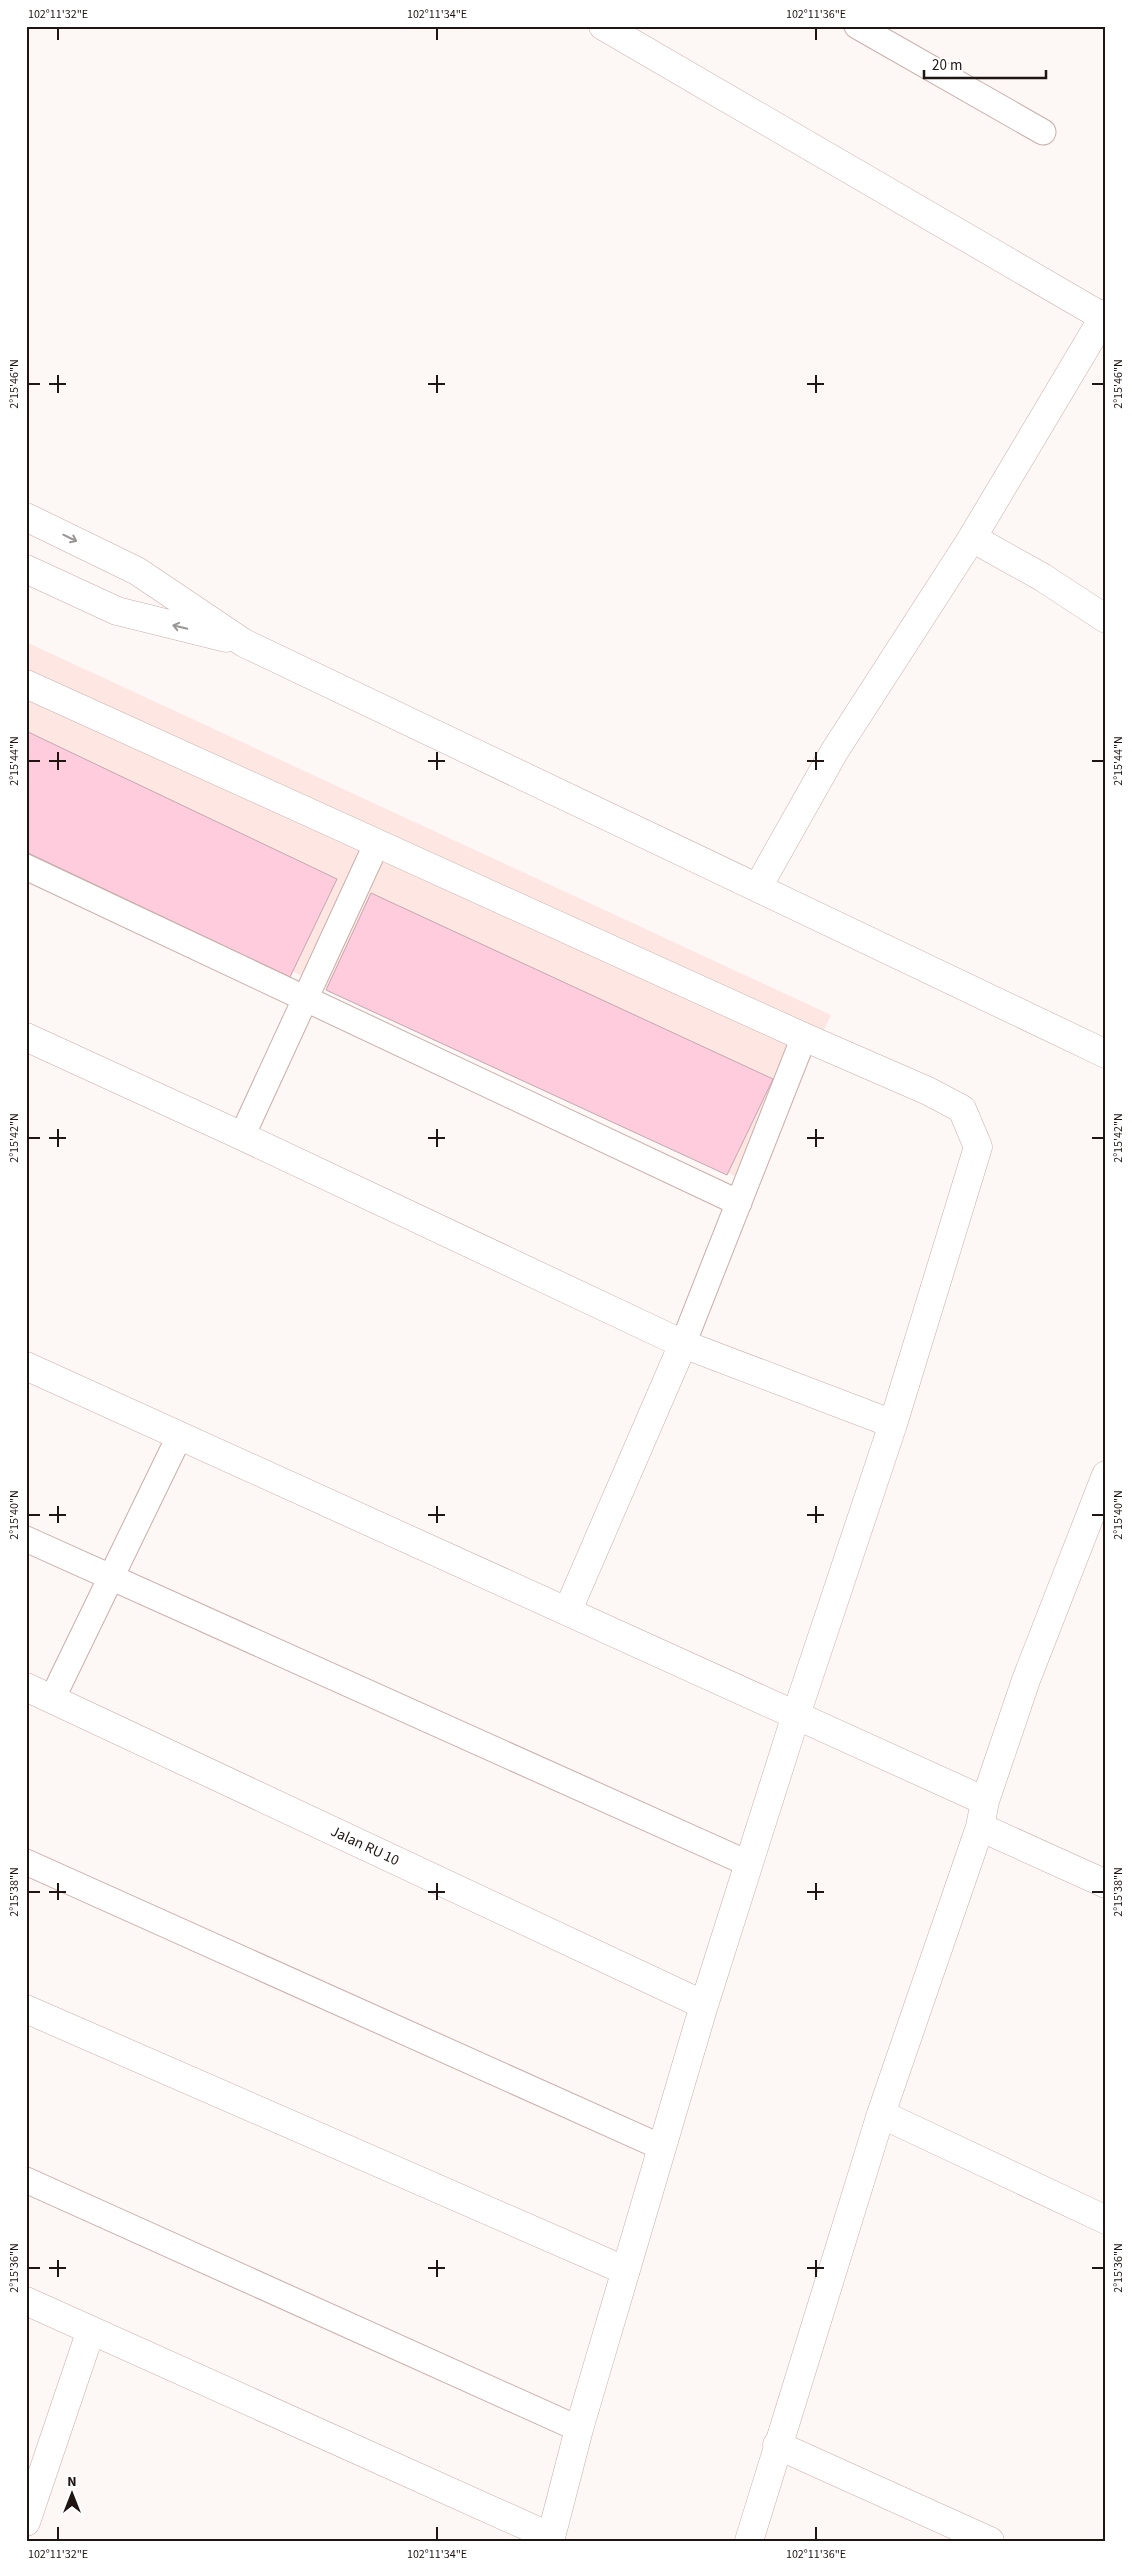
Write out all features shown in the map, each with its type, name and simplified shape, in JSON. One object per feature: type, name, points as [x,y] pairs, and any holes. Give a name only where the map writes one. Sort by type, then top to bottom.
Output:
[{"type":"street","points":[[603,26],[1105,315],[972,538],[834,752],[758,887]]},
{"type":"street","points":[[26,516],[136,571],[244,643],[1106,1054]]},
{"type":"street","points":[[972,538],[1042,577],[1106,619]]},
{"type":"street","points":[[26,569],[117,611],[244,643]]},
{"type":"street","points":[[26,684],[804,1037],[928,1091],[962,1109],[978,1147],[893,1424],[747,1864],[624,2270],[550,2539],[26,2301]]},
{"type":"street","points":[[26,1037],[242,1136],[683,1344],[893,1424]]},
{"type":"street","points":[[568,1610],[683,1344]]},
{"type":"street","points":[[26,1366],[568,1610],[985,1801]]},
{"type":"street","points":[[749,2541],[777,2445],[881,2114],[980,1828],[985,1801],[1026,1680],[1101,1507],[1106,1475]]},
{"type":"street","name":"Jalan RU 10","points":[[34,1695],[704,2005]]},
{"type":"street","points":[[980,1828],[1106,1884]]},
{"type":"street","points":[[26,2009],[624,2270]]},
{"type":"street","points":[[881,2114],[1106,2220]]},
{"type":"street","points":[[26,2522],[30,2492],[92,2330]]},
{"type":"street","points":[[777,2445],[990,2541]]},
{"type":"lane","points":[[857,26],[1043,132]]},
{"type":"lane","points":[[242,1136],[377,843]]},
{"type":"lane","points":[[26,867],[739,1203]]},
{"type":"lane","points":[[683,1344],[804,1037]]},
{"type":"lane","points":[[34,1695],[110,1578],[180,1435]]},
{"type":"lane","points":[[26,1540],[747,1864]]},
{"type":"lane","points":[[26,1862],[661,2147]]},
{"type":"lane","points":[[26,2180],[579,2428]]},
{"type":"shaded area","points":[[26,642],[831,1015],[752,1184],[26,848]]},
{"type":"building","points":[[26,731],[337,879],[290,977],[26,852]]},
{"type":"building","points":[[371,893],[773,1079],[727,1175],[326,990]]}]
